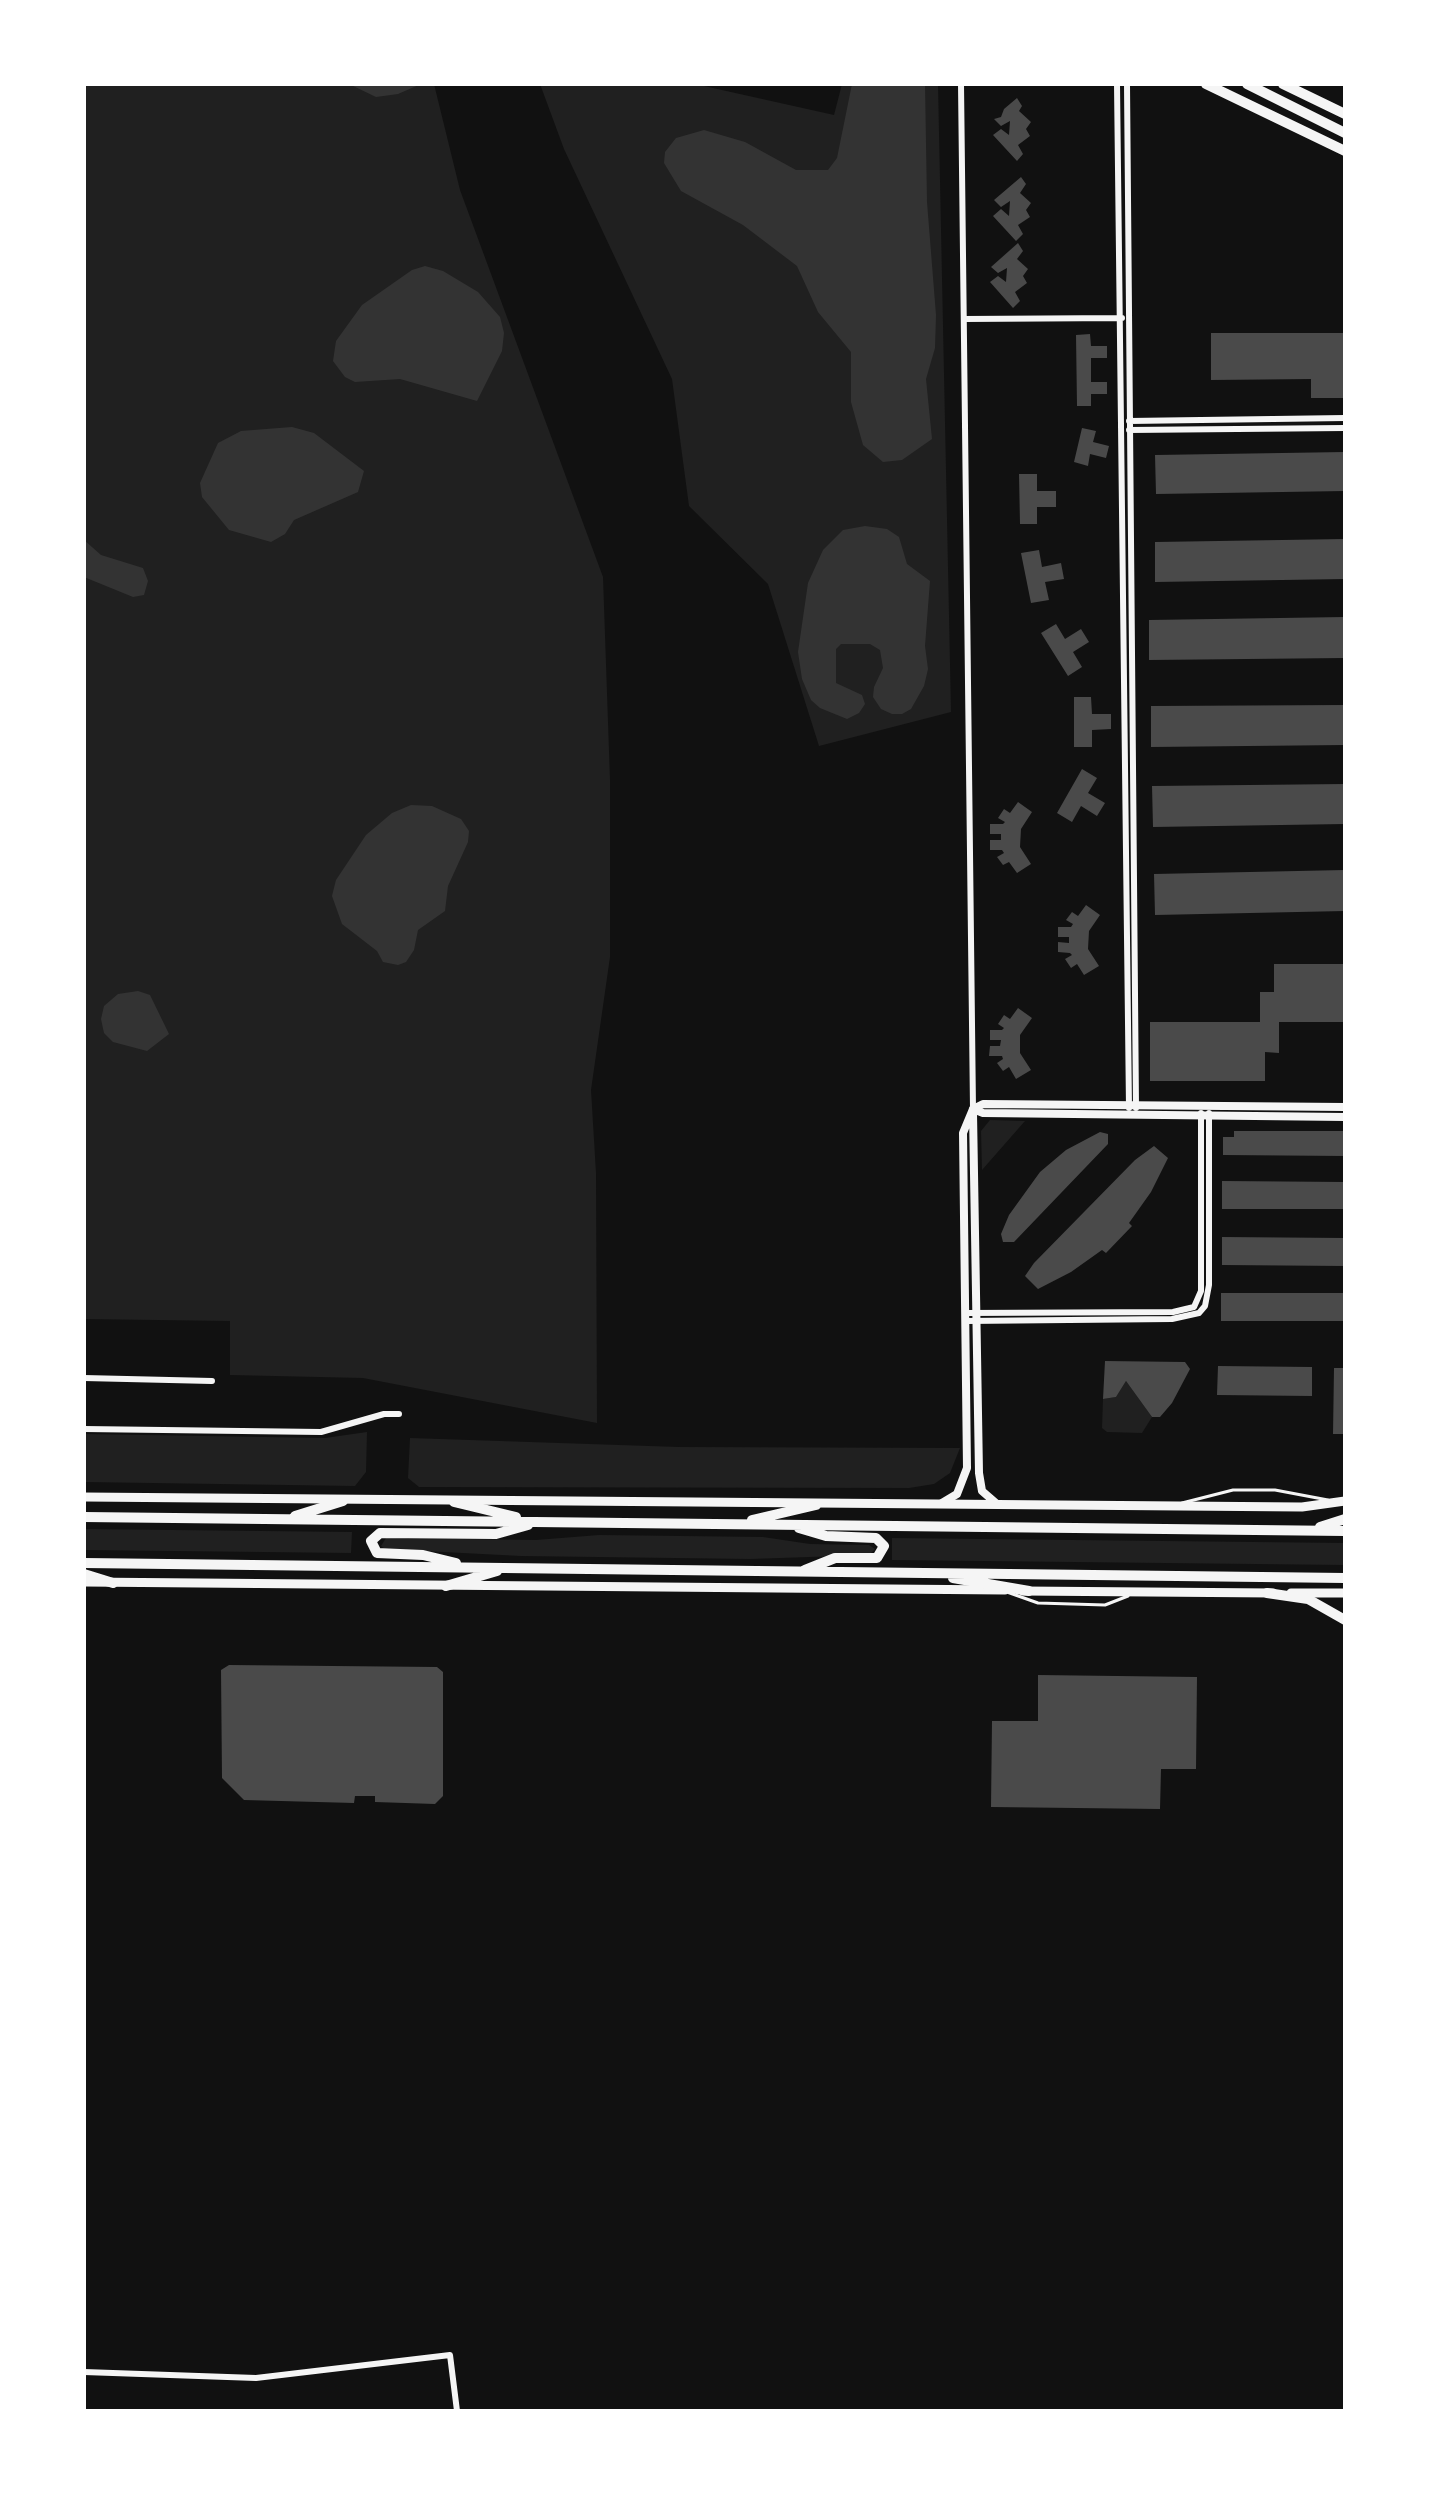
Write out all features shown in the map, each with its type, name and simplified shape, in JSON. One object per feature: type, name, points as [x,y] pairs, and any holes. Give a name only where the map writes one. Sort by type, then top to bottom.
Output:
[{"type":"main road","points":[[1206,84],[1345,151]]},
{"type":"main road","points":[[1247,84],[1345,133]]},
{"type":"main road","points":[[1283,84],[1345,114]]},
{"type":"main road","points":[[84,1497],[1169,1507],[1302,1507],[1342,1502]]},
{"type":"main road","points":[[287,1519],[343,1501]]},
{"type":"main road","points":[[454,1502],[537,1522]]},
{"type":"main road","points":[[734,1524],[816,1505]]},
{"type":"main road","points":[[84,1517],[1345,1531]]},
{"type":"main road","points":[[1293,1530],[1345,1519]]},
{"type":"main road","points":[[479,1568],[423,1555],[377,1553],[371,1541],[380,1533],[496,1534],[537,1522]]},
{"type":"main road","points":[[782,1525],[826,1536],[876,1538],[884,1546],[877,1558],[835,1558],[795,1571]]},
{"type":"main road","points":[[84,1563],[1345,1578]]},
{"type":"main road","points":[[446,1586],[508,1568]]},
{"type":"main road","points":[[919,1573],[1029,1591]]},
{"type":"main road","points":[[84,1574],[113,1583]]},
{"type":"main road","points":[[84,1582],[1345,1593]]},
{"type":"main road","points":[[1267,1593],[1308,1599],[1345,1620]]},
{"type":"street","points":[[961,84],[979,1479],[987,1497],[999,1506]]},
{"type":"street","points":[[1117,84],[1133,1110]]},
{"type":"street","points":[[1127,84],[1133,1110]]},
{"type":"street","points":[[964,319],[1129,318]]},
{"type":"street","points":[[1121,421],[1345,418]]},
{"type":"street","points":[[1121,430],[1345,428]]},
{"type":"street","points":[[1205,1111],[1345,1107]]},
{"type":"street","points":[[973,1109],[983,1113],[1133,1110],[1345,1117]]},
{"type":"street","points":[[933,1505],[957,1494],[966,1475],[963,1133],[973,1109]]},
{"type":"street","points":[[966,1317],[1173,1312],[1194,1307],[1201,1291],[1205,1111]]},
{"type":"street","points":[[84,1378],[212,1381]]},
{"type":"street","points":[[84,1429],[321,1432],[384,1414],[399,1414]]},
{"type":"street","points":[[84,2372],[256,2378],[450,2355],[457,2411]]},
{"type":"lane","points":[[1169,1507],[1233,1490],[1275,1490],[1342,1502]]},
{"type":"lane","points":[[1000,1590],[1038,1603],[1105,1605],[1138,1592]]},
{"type":"shaded area","points":[[84,84],[434,84],[460,190],[603,577],[610,780],[610,957],[591,1090],[596,1173],[597,1423],[363,1378],[230,1375],[230,1321],[84,1319]]},
{"type":"shaded area","points":[[349,84],[421,84],[398,94],[376,97]]},
{"type":"shaded area","points":[[540,84],[695,84],[834,115],[842,84],[938,84],[951,712],[819,746],[768,584],[689,506],[672,379],[564,149]]},
{"type":"shaded area","points":[[852,84],[925,84],[927,202],[936,315],[935,348],[926,379],[932,439],[902,460],[883,462],[863,445],[851,402],[851,352],[818,312],[797,266],[743,225],[681,191],[664,163],[665,152],[676,138],[704,130],[745,142],[796,170],[828,170],[837,158]]},
{"type":"shaded area","points":[[425,266],[443,271],[478,292],[500,317],[504,333],[502,351],[477,401],[400,379],[355,382],[345,377],[333,361],[336,341],[362,305],[412,270]]},
{"type":"shaded area","points":[[292,427],[314,433],[364,471],[358,492],[294,520],[285,534],[271,542],[229,530],[202,497],[200,483],[218,443],[241,431]]},
{"type":"shaded area","points":[[865,526],[887,529],[899,537],[907,564],[930,581],[925,646],[928,669],[924,686],[911,709],[902,714],[892,714],[881,709],[873,697],[883,668],[880,650],[870,644],[841,644],[836,649],[836,683],[862,695],[865,704],[859,713],[847,719],[820,708],[811,700],[802,679],[798,652],[808,583],[823,550],[843,530]]},
{"type":"shaded area","points":[[84,540],[101,555],[143,568],[148,581],[144,595],[133,597],[84,577]]},
{"type":"shaded area","points":[[411,805],[432,806],[461,819],[469,831],[468,842],[448,886],[445,911],[418,930],[414,950],[406,962],[398,965],[383,962],[377,951],[342,924],[332,896],[336,880],[366,835],[392,813]]},
{"type":"shaded area","points":[[138,991],[150,995],[169,1034],[147,1051],[113,1042],[104,1033],[101,1019],[104,1006],[118,994]]},
{"type":"shaded area","points":[[990,1120],[1025,1121],[982,1170],[981,1131]]},
{"type":"shaded area","points":[[1126,1381],[1152,1417],[1142,1433],[1107,1432],[1102,1428],[1103,1399],[1116,1397]]},
{"type":"shaded area","points":[[367,1432],[366,1472],[355,1486],[84,1482],[84,1434],[325,1438]]},
{"type":"shaded area","points":[[410,1438],[679,1447],[960,1448],[950,1473],[934,1484],[909,1488],[419,1487],[408,1478]]},
{"type":"shaded area","points":[[84,1529],[352,1532],[351,1553],[84,1550]]},
{"type":"shaded area","points":[[599,1535],[763,1537],[810,1544],[869,1545],[875,1549],[869,1555],[750,1559],[521,1556],[385,1549],[381,1546],[386,1538],[536,1540]]},
{"type":"shaded area","points":[[892,1538],[1345,1543],[1345,1565],[892,1560]]},
{"type":"building","points":[[1017,98],[1022,106],[1019,111],[1031,122],[1026,129],[1030,136],[1018,145],[1023,154],[1017,161],[993,135],[1001,129],[1009,135],[1010,121],[1001,126],[994,119],[1001,117],[1004,109]]},
{"type":"building","points":[[1021,177],[1026,184],[1020,193],[1031,203],[1026,210],[1030,217],[1018,225],[1023,234],[1016,241],[993,216],[1001,209],[1009,216],[1010,201],[1001,207],[994,200]]},
{"type":"building","points":[[1018,243],[1023,251],[1017,259],[1028,269],[1023,276],[1027,283],[1015,292],[1020,301],[1013,308],[990,282],[998,276],[1006,282],[1007,268],[998,273],[991,267]]},
{"type":"building","points":[[1211,333],[1345,333],[1345,398],[1311,398],[1311,379],[1211,380]]},
{"type":"building","points":[[1090,334],[1091,346],[1107,346],[1107,358],[1091,358],[1091,382],[1107,382],[1107,394],[1091,394],[1091,406],[1077,406],[1076,335]]},
{"type":"building","points":[[1082,428],[1096,431],[1093,442],[1109,446],[1106,458],[1090,454],[1088,466],[1074,462]]},
{"type":"building","points":[[1345,452],[1345,491],[1156,494],[1155,455]]},
{"type":"building","points":[[1019,474],[1037,474],[1037,491],[1056,491],[1056,507],[1037,507],[1037,524],[1020,524]]},
{"type":"building","points":[[1345,539],[1345,579],[1155,582],[1155,542]]},
{"type":"building","points":[[1039,550],[1042,567],[1061,563],[1064,579],[1045,582],[1049,600],[1031,603],[1021,553]]},
{"type":"building","points":[[1345,617],[1345,658],[1149,660],[1149,620]]},
{"type":"building","points":[[1056,624],[1065,639],[1081,629],[1089,642],[1073,652],[1082,667],[1068,676],[1041,633]]},
{"type":"building","points":[[1074,697],[1091,697],[1092,714],[1111,714],[1111,729],[1092,730],[1092,747],[1074,747]]},
{"type":"building","points":[[1345,705],[1345,745],[1151,747],[1151,706]]},
{"type":"building","points":[[1082,769],[1097,778],[1088,793],[1105,803],[1097,816],[1081,806],[1072,822],[1057,813]]},
{"type":"building","points":[[1345,784],[1345,824],[1153,827],[1152,786]]},
{"type":"building","points":[[1018,802],[1032,812],[1021,829],[1020,847],[1031,864],[1017,873],[1009,862],[1003,865],[997,857],[1004,853],[1002,850],[990,850],[990,840],[1001,840],[1001,834],[990,834],[990,824],[1003,824],[1005,822],[998,818],[1004,809],[1010,813]]},
{"type":"building","points":[[1345,870],[1345,911],[1155,915],[1154,874]]},
{"type":"building","points":[[1086,905],[1100,915],[1089,931],[1088,949],[1099,966],[1084,975],[1077,964],[1071,968],[1065,959],[1072,955],[1070,953],[1058,952],[1058,942],[1069,943],[1069,937],[1058,937],[1058,927],[1071,927],[1073,924],[1066,920],[1072,912],[1078,916]]},
{"type":"building","points":[[1274,964],[1345,964],[1345,1022],[1279,1022],[1279,1053],[1265,1052],[1265,1081],[1150,1081],[1150,1022],[1260,1022],[1260,992],[1274,992]]},
{"type":"building","points":[[1018,1008],[1032,1018],[1020,1035],[1020,1053],[1031,1070],[1016,1079],[1009,1067],[1003,1071],[997,1063],[1003,1059],[1002,1056],[989,1056],[990,1046],[1000,1046],[1001,1040],[990,1040],[990,1030],[1002,1030],[1004,1028],[998,1024],[1004,1015],[1010,1019]]},
{"type":"building","points":[[1234,1131],[1345,1131],[1345,1156],[1223,1155],[1223,1137],[1234,1137]]},
{"type":"building","points":[[1100,1132],[1108,1134],[1108,1144],[1014,1242],[1003,1242],[1001,1234],[1009,1215],[1040,1172],[1066,1150]]},
{"type":"building","points":[[1154,1146],[1168,1158],[1151,1192],[1129,1223],[1132,1226],[1106,1253],[1102,1250],[1071,1272],[1038,1289],[1025,1276],[1034,1263],[1135,1160]]},
{"type":"building","points":[[1222,1181],[1345,1182],[1345,1209],[1222,1209]]},
{"type":"building","points":[[1222,1237],[1345,1238],[1345,1266],[1222,1265]]},
{"type":"building","points":[[1221,1293],[1345,1293],[1345,1321],[1221,1321]]},
{"type":"building","points":[[1105,1361],[1185,1362],[1190,1369],[1172,1403],[1160,1417],[1152,1417],[1126,1381],[1116,1397],[1103,1399]]},
{"type":"building","points":[[1218,1366],[1312,1367],[1312,1396],[1217,1395]]},
{"type":"building","points":[[1334,1368],[1345,1368],[1345,1434],[1333,1434]]},
{"type":"building","points":[[229,1665],[437,1667],[443,1672],[443,1796],[435,1804],[375,1802],[375,1796],[355,1796],[354,1803],[244,1800],[222,1778],[221,1670]]},
{"type":"building","points":[[1038,1675],[1197,1677],[1196,1769],[1161,1769],[1160,1809],[991,1807],[992,1721],[1038,1721]]}]
